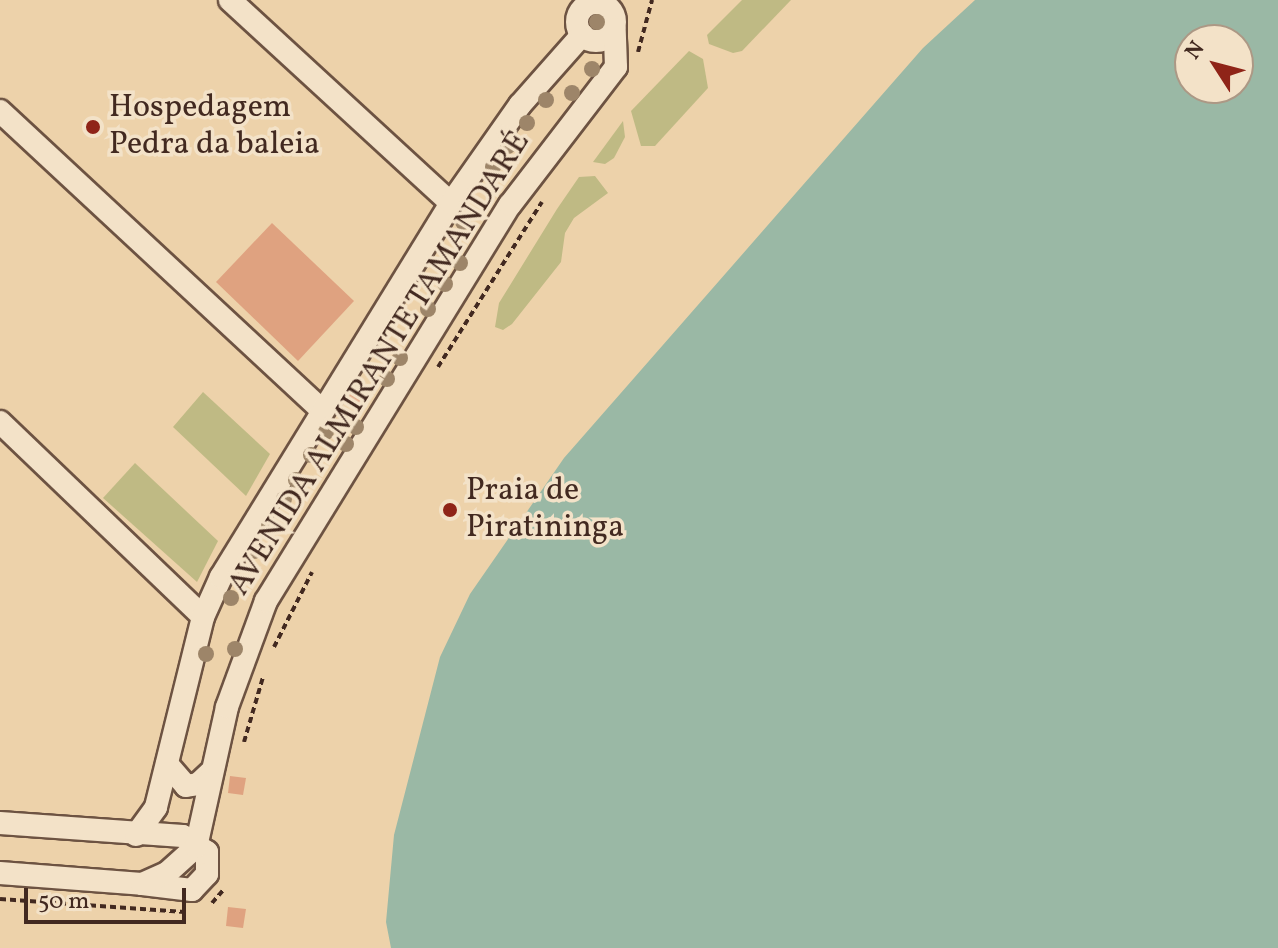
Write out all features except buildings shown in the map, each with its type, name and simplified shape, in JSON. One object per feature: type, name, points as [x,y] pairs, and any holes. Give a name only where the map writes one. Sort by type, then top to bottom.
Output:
[{"type":"street","points":[[230,0],[451,203]]},
{"type":"street","points":[[599,3],[614,12],[600,41],[582,35],[577,19],[578,4],[599,3]]},
{"type":"street","name":"AVENIDA ALMIRANTE TAMANDARÉ","points":[[0,873],[142,884],[183,892],[200,885],[210,861],[199,842],[212,771],[227,707],[266,601],[510,205],[616,67],[614,12]]},
{"type":"street","name":"AVENIDA ALMIRANTE TAMANDARÉ","points":[[136,835],[156,807],[203,617],[221,577],[451,203],[520,105],[582,35]]},
{"type":"street","points":[[0,111],[322,410]]},
{"type":"street","points":[[0,422],[203,617]]},
{"type":"street","points":[[167,764],[186,786],[198,784],[212,771]]},
{"type":"street","points":[[0,823],[183,836],[199,842]]},
{"type":"path","points":[[637,55],[652,0]]},
{"type":"path","points":[[435,373],[552,189]]},
{"type":"path","points":[[269,660],[314,568]]},
{"type":"path","points":[[234,751],[243,744],[264,674]]},
{"type":"path","points":[[204,908],[221,896],[229,880]]},
{"type":"path","points":[[0,899],[192,911]]},
{"type":"shaded area","points":[[742,0],[791,0],[742,51],[733,53],[709,44],[707,35]]},
{"type":"shaded area","points":[[975,0],[1278,0],[1278,948],[391,948],[386,922],[394,835],[440,657],[470,594],[564,458],[923,48]]},
{"type":"shaded area","points":[[689,51],[703,59],[708,88],[655,146],[641,146],[631,111]]},
{"type":"shaded area","points":[[623,121],[625,137],[614,158],[605,164],[593,162]]},
{"type":"shaded area","points":[[595,176],[608,193],[574,218],[565,233],[561,262],[512,324],[503,330],[495,327],[499,303],[557,209],[579,177]]},
{"type":"shaded area","points":[[203,392],[270,454],[246,496],[173,427]]},
{"type":"shaded area","points":[[135,463],[218,541],[197,582],[103,498]]},
{"type":"place","name":"Hospedagem Pedra da baleia","points":[[93,127]]},
{"type":"place","name":"Praia de Piratininga","points":[[450,510]]}]
